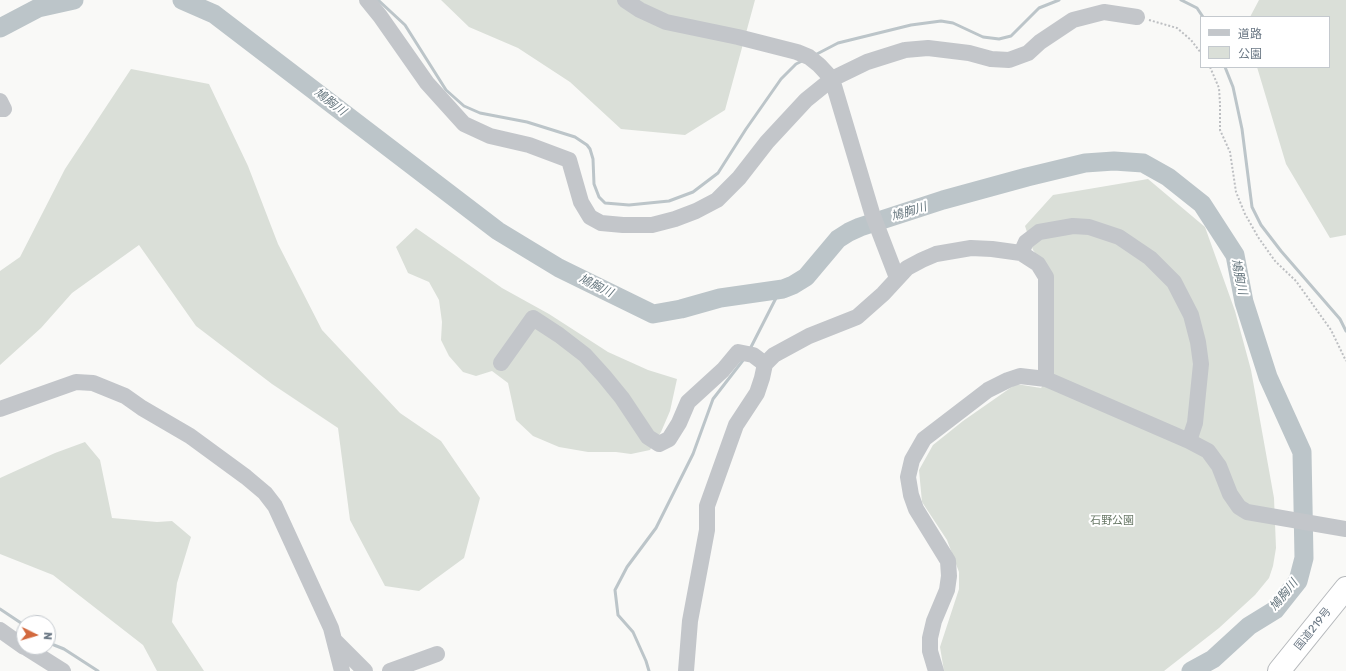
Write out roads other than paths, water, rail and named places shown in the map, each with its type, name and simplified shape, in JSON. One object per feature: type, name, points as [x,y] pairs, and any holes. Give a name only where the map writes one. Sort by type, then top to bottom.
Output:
[{"type":"highway","name":"国道219号","points":[[1279,671],[1346,588]]},
{"type":"street","points":[[367,0],[427,83],[464,124],[490,136],[529,146],[569,160],[581,202],[590,217],[600,223],[652,225],[675,219],[696,211],[717,200],[739,178],[767,142],[806,100],[832,79],[867,62],[906,50],[928,48],[970,53],[991,59],[1009,60],[1028,53],[1040,42],[1074,20],[1104,12],[1137,17]]},
{"type":"street","points":[[626,0],[640,10],[666,22],[738,37],[797,52],[809,57],[819,64],[832,79],[872,212],[896,278]]},
{"type":"street","points":[[0,101],[4,109],[0,109]]},
{"type":"street","points":[[1021,253],[1026,242],[1039,232],[1073,226],[1089,227],[1119,237],[1150,258],[1174,282],[1191,315],[1198,342],[1201,364],[1195,423],[1189,440]]},
{"type":"street","points":[[686,671],[690,621],[707,530],[707,506],[736,425],[758,393],[765,364],[774,355],[793,344],[857,317],[907,268],[936,254],[971,248],[1021,253],[1038,264],[1046,277],[1046,379]]},
{"type":"street","points":[[502,362],[533,318],[560,336],[585,356],[622,398],[648,437],[659,444],[669,439],[688,402],[714,379],[738,352],[753,355],[765,364]]},
{"type":"street","points":[[936,671],[930,651],[930,638],[934,621],[947,590],[949,576],[948,561],[916,509],[911,494],[908,477],[912,460],[924,439],[988,390],[1020,376],[1046,379],[1189,440],[1208,451],[1219,466],[1230,494],[1239,507],[1247,512],[1341,528]]},
{"type":"street","points":[[0,409],[30,397],[76,382],[93,384],[125,396],[142,408],[190,436],[246,477],[266,493],[275,506],[331,628],[342,671]]},
{"type":"street","points":[[0,630],[16,641]]},
{"type":"street","points":[[334,640],[365,671]]},
{"type":"street","points":[[390,671],[437,654]]},
{"type":"street","points":[[37,655],[63,671]]},
{"type":"waterway","name":"鳩胸川","points":[[0,28],[38,8],[74,0]]},
{"type":"waterway","name":"鳩胸川","points":[[182,0],[214,14],[498,231],[559,268],[653,314],[681,309],[720,298],[783,289],[806,277],[838,239],[849,232],[943,200],[1027,177],[1085,163],[1114,161],[1143,163],[1168,177],[1202,204],[1235,255],[1244,302],[1268,377],[1302,452],[1304,558],[1298,581],[1275,610],[1249,626],[1213,659],[1191,671]]},
{"type":"waterway","points":[[378,0],[405,25],[446,90],[464,106],[480,113],[527,122],[575,137],[587,145],[593,159],[594,184],[599,197],[605,203],[629,205],[669,201],[693,192],[718,173],[746,129],[781,79],[796,64],[802,61]]},
{"type":"waterway","points":[[815,55],[838,43],[911,25],[941,21],[953,23],[983,37],[999,39],[1011,36],[1039,8],[1059,0]]},
{"type":"waterway","points":[[1181,0],[1197,8],[1202,16]]},
{"type":"waterway","points":[[1225,68],[1233,87],[1242,129],[1252,207],[1261,225],[1281,251],[1340,319],[1346,331]]},
{"type":"waterway","points":[[750,349],[776,298],[783,289]]},
{"type":"waterway","points":[[649,671],[633,632],[618,615],[615,590],[627,567],[656,528],[693,454],[713,399],[744,359]]},
{"type":"waterway","points":[[0,609],[16,620]]},
{"type":"waterway","points":[[56,646],[64,649],[98,671]]},
{"type":"park label","name":"石野公園","points":[[1112,521]]}]
